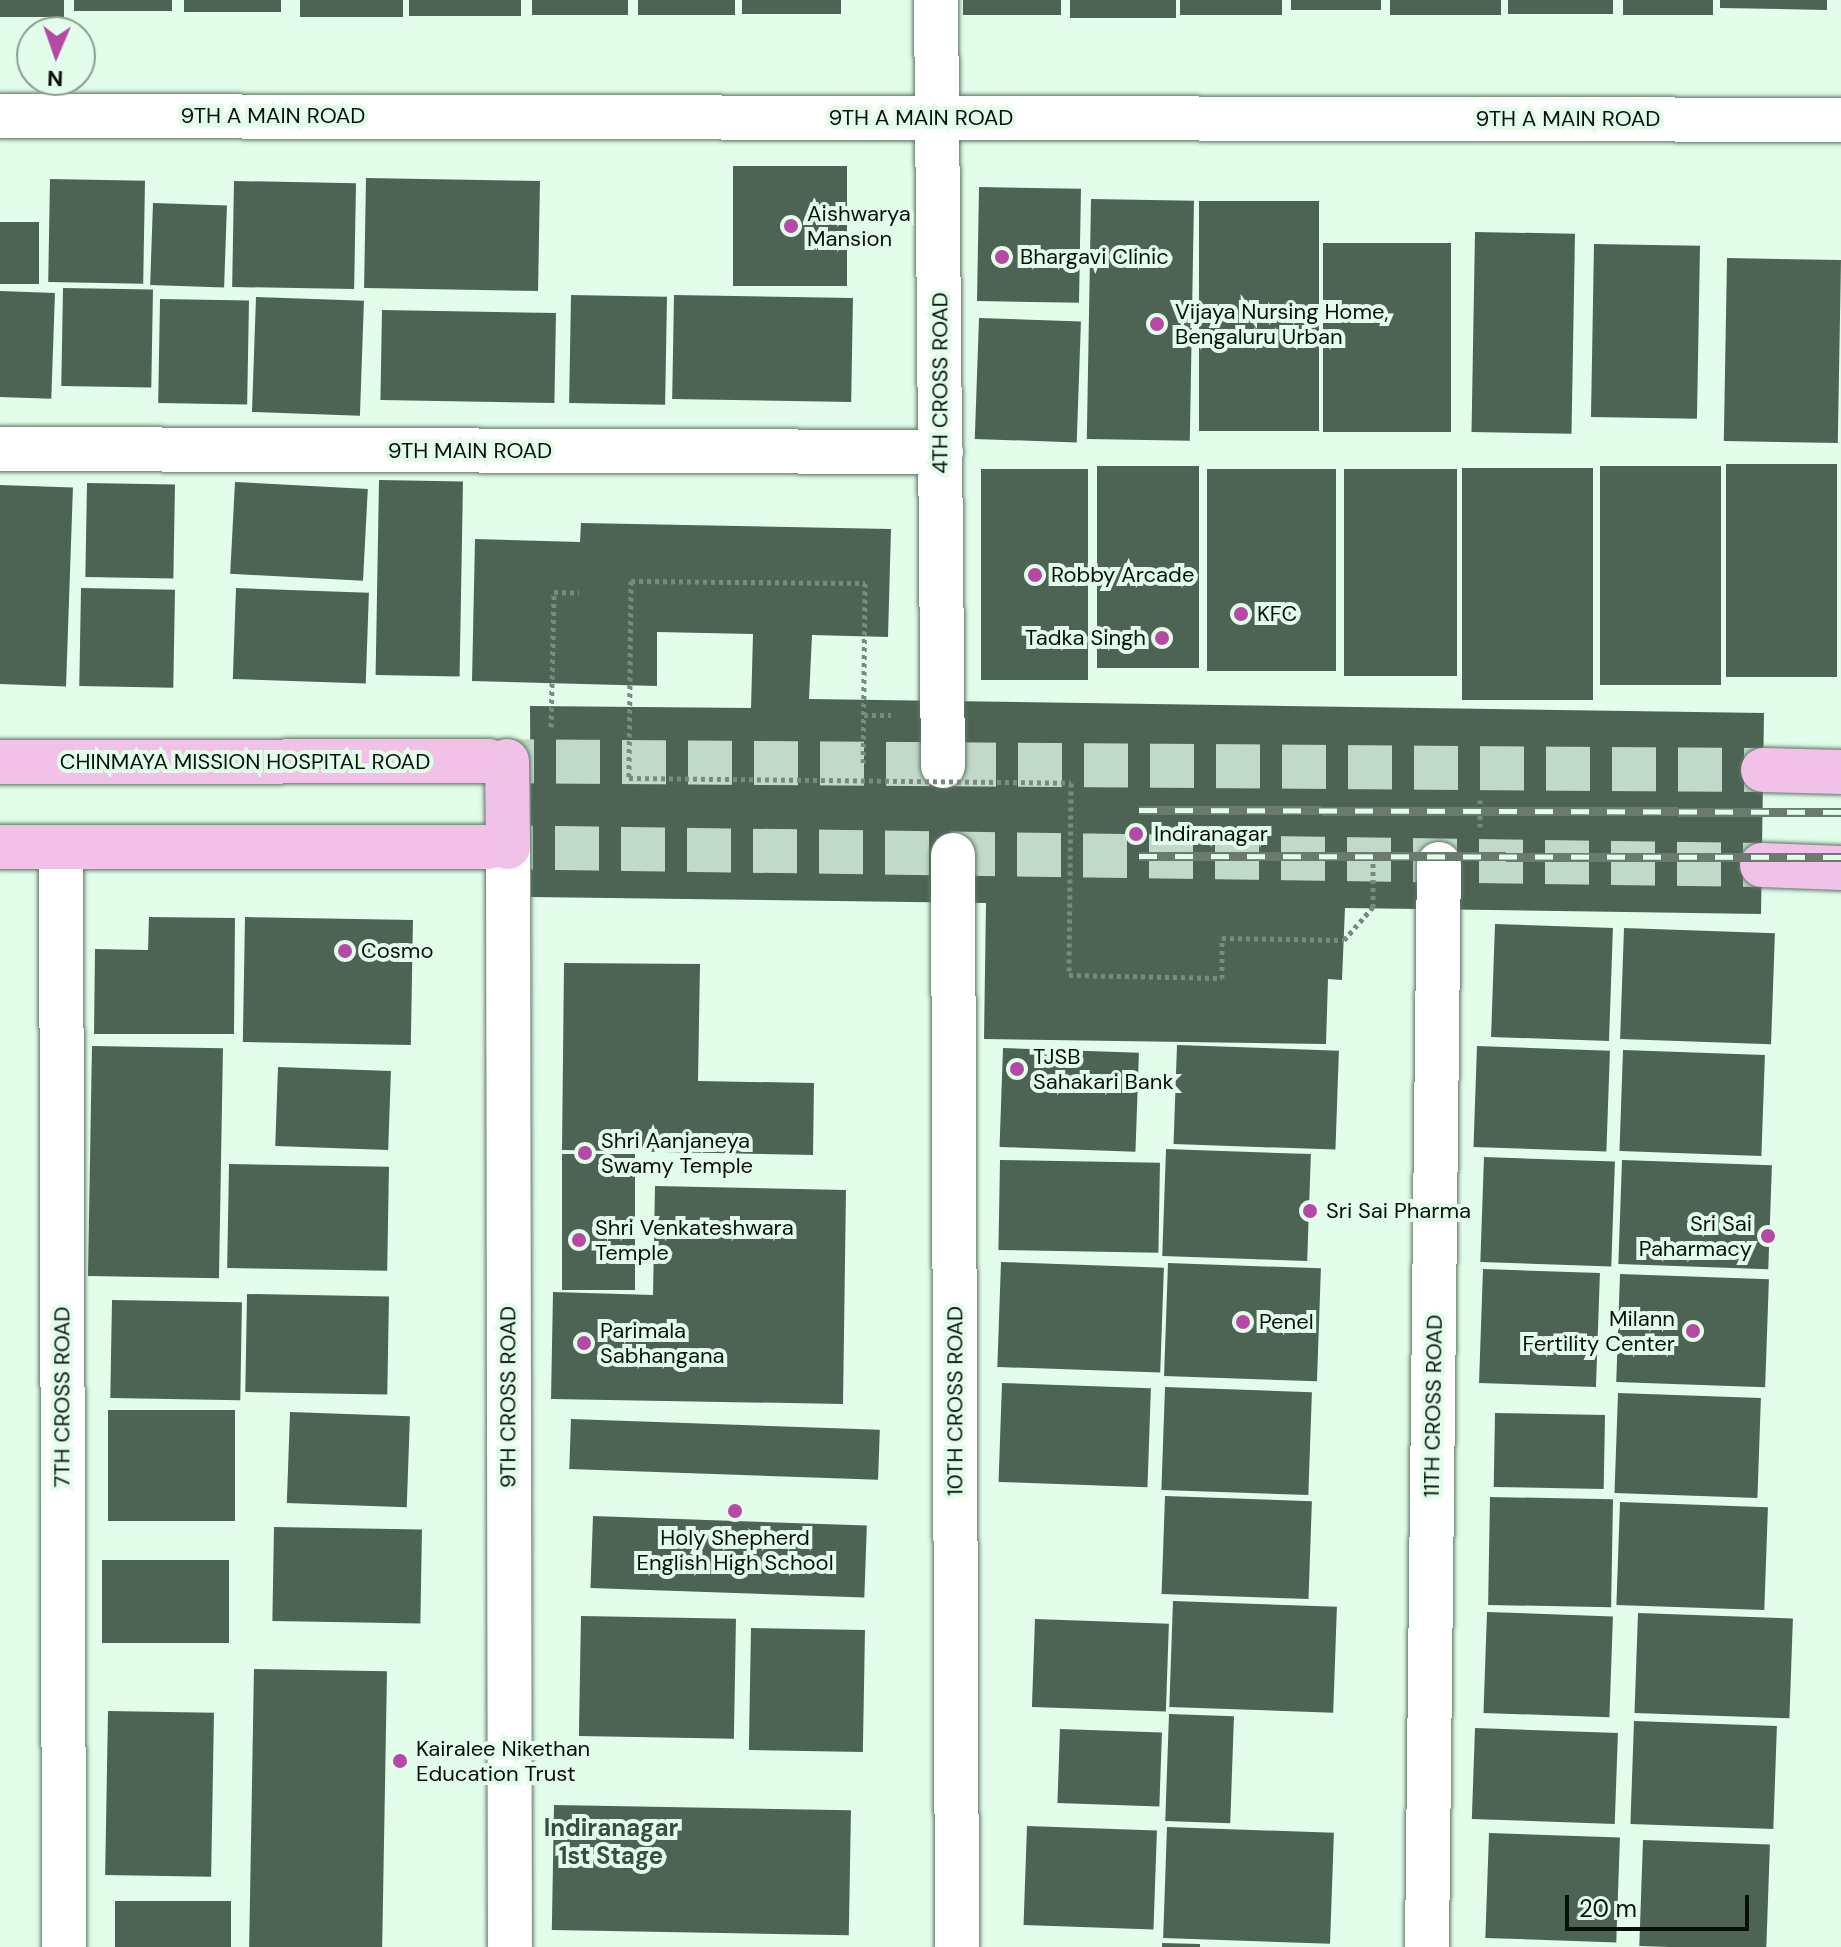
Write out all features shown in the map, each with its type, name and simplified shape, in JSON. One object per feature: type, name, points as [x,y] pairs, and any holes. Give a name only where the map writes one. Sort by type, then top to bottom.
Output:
[{"type":"main road","name":"CHINMAYA MISSION HOSPITAL ROAD","points":[[0,762],[498,761],[498,847]]},
{"type":"main road","points":[[1763,770],[1841,772]]},
{"type":"main road","points":[[0,847],[498,847]]},
{"type":"main road","points":[[1762,865],[1841,868]]},
{"type":"street","name":"4TH CROSS ROAD","points":[[936,0],[943,766]]},
{"type":"street","name":"9TH A MAIN ROAD","points":[[0,116],[1841,120]]},
{"type":"street","name":"9TH MAIN ROAD","points":[[0,449],[941,452]]},
{"type":"street","name":"7TH CROSS ROAD","points":[[61,847],[64,1947]]},
{"type":"street","name":"9TH CROSS ROAD","points":[[498,847],[510,1947]]},
{"type":"street","name":"10TH CROSS ROAD","points":[[953,855],[957,1947]]},
{"type":"street","name":"11TH CROSS ROAD","points":[[1427,1947],[1439,864]]},
{"type":"path","points":[[863,766],[865,583],[631,581],[629,778],[1071,783],[1069,975],[1222,978],[1222,938],[1344,940],[1373,907],[1373,863]]},
{"type":"path","points":[[550,744],[554,592],[579,593]]},
{"type":"path","points":[[1480,800],[1480,835]]},
{"type":"building","points":[[0,0],[64,0],[64,16],[0,17]]},
{"type":"building","points":[[74,0],[172,0],[172,11],[74,11]]},
{"type":"building","points":[[184,0],[281,0],[281,12],[184,12]]},
{"type":"building","points":[[300,0],[403,0],[403,17],[300,17]]},
{"type":"building","points":[[409,0],[521,0],[521,16],[409,16]]},
{"type":"building","points":[[532,0],[628,0],[628,15],[532,15]]},
{"type":"building","points":[[638,0],[735,0],[735,15],[638,15]]},
{"type":"building","points":[[742,0],[841,0],[841,14],[742,14]]},
{"type":"building","points":[[963,0],[1061,0],[1061,15],[963,15]]},
{"type":"building","points":[[1070,0],[1176,0],[1176,18],[1070,18]]},
{"type":"building","points":[[1180,0],[1282,0],[1282,15],[1180,15]]},
{"type":"building","points":[[1291,0],[1381,0],[1381,10],[1291,10]]},
{"type":"building","points":[[1390,0],[1501,0],[1501,15],[1390,15]]},
{"type":"building","points":[[1508,0],[1613,0],[1613,14],[1508,14]]},
{"type":"building","points":[[1623,0],[1713,0],[1713,15],[1623,15]]},
{"type":"building","points":[[1720,0],[1827,0],[1827,10],[1720,8]]},
{"type":"building","name":"Aishwarya Mansion","points":[[733,166],[847,166],[847,286],[733,286]]},
{"type":"building","points":[[366,178],[540,181],[538,291],[364,288]]},
{"type":"building","points":[[50,179],[145,181],[143,284],[48,282]]},
{"type":"building","points":[[234,181],[356,183],[354,289],[232,287]]},
{"type":"building","points":[[979,187],[1081,189],[1079,303],[977,301]]},
{"type":"building","points":[[1091,199],[1194,201],[1190,441],[1087,439]]},
{"type":"building","points":[[1199,201],[1319,201],[1319,431],[1199,431]]},
{"type":"building","points":[[153,203],[227,206],[224,288],[150,285]]},
{"type":"building","points":[[0,222],[39,222],[39,284],[0,284]]},
{"type":"building","points":[[1475,232],[1575,234],[1571,434],[1472,432]]},
{"type":"building","points":[[1323,243],[1451,243],[1451,432],[1323,432]]},
{"type":"building","points":[[1594,244],[1700,246],[1697,419],[1591,417]]},
{"type":"building","points":[[1727,258],[1841,260],[1838,443],[1724,441]]},
{"type":"building","points":[[63,288],[153,290],[151,388],[61,386]]},
{"type":"building","points":[[0,291],[55,293],[51,399],[0,397]]},
{"type":"building","points":[[571,295],[667,297],[665,405],[569,403]]},
{"type":"building","points":[[674,295],[853,298],[851,402],[672,399]]},
{"type":"building","points":[[256,297],[364,301],[360,416],[252,412]]},
{"type":"building","points":[[160,299],[249,301],[247,405],[158,403]]},
{"type":"building","points":[[382,310],[556,313],[554,403],[380,400]]},
{"type":"building","points":[[979,318],[1081,322],[1077,442],[975,439]]},
{"type":"building","points":[[1726,464],[1837,464],[1837,677],[1726,677]]},
{"type":"building","points":[[1097,466],[1199,466],[1199,668],[1097,668]]},
{"type":"building","points":[[1600,466],[1721,466],[1721,685],[1600,685]]},
{"type":"building","points":[[1462,468],[1593,468],[1593,700],[1462,700]]},
{"type":"building","name":"Robby Arcade","points":[[981,469],[1088,469],[1088,680],[981,680]]},
{"type":"building","points":[[1207,469],[1336,469],[1336,671],[1207,671]]},
{"type":"building","points":[[1344,469],[1457,469],[1457,676],[1344,676]]},
{"type":"building","points":[[379,480],[463,481],[460,676],[376,675]]},
{"type":"building","points":[[235,482],[368,489],[363,581],[230,574]]},
{"type":"building","points":[[87,483],[175,485],[173,579],[85,577]]},
{"type":"building","points":[[0,485],[73,488],[66,686],[0,684]]},
{"type":"building","points":[[581,523],[891,529],[888,637],[812,635],[809,699],[1764,713],[1761,914],[1345,908],[1342,980],[1328,979],[1326,1044],[984,1039],[986,903],[531,897],[530,706],[751,708],[753,634],[657,632],[657,686],[472,681],[475,539],[580,542]]},
{"type":"building","points":[[81,588],[175,590],[173,688],[79,686]]},
{"type":"building","points":[[236,588],[369,593],[366,684],[233,679]]},
{"type":"building","points":[[149,917],[235,918],[234,1034],[94,1034],[95,949],[148,950]]},
{"type":"building","points":[[245,917],[413,920],[411,1045],[243,1042]]},
{"type":"building","points":[[1495,924],[1613,928],[1609,1041],[1491,1037]]},
{"type":"building","points":[[1624,928],[1775,933],[1771,1044],[1620,1039]]},
{"type":"building","points":[[564,963],[700,964],[698,1081],[814,1083],[813,1155],[562,1150]]},
{"type":"building","points":[[1177,1045],[1339,1051],[1335,1150],[1174,1144]]},
{"type":"building","points":[[92,1046],[223,1048],[219,1278],[88,1276]]},
{"type":"building","points":[[1477,1046],[1610,1051],[1606,1152],[1473,1147]]},
{"type":"building","points":[[1003,1048],[1139,1053],[1135,1152],[1000,1147]]},
{"type":"building","points":[[1623,1050],[1765,1055],[1761,1156],[1619,1151]]},
{"type":"building","points":[[278,1067],[391,1071],[388,1150],[275,1146]]},
{"type":"building","points":[[1166,1149],[1311,1154],[1307,1261],[1162,1256]]},
{"type":"building","points":[[562,1154],[635,1154],[635,1290],[562,1290]]},
{"type":"building","points":[[1484,1157],[1615,1162],[1611,1267],[1480,1262]]},
{"type":"building","points":[[1000,1160],[1160,1163],[1158,1253],[998,1250]]},
{"type":"building","points":[[1622,1160],[1772,1165],[1768,1269],[1618,1264]]},
{"type":"building","points":[[229,1164],[389,1167],[387,1271],[227,1268]]},
{"type":"building","points":[[655,1186],[846,1190],[843,1404],[551,1399],[553,1292],[653,1295]]},
{"type":"building","points":[[1001,1262],[1164,1268],[1160,1373],[997,1367]]},
{"type":"building","name":"Penel","points":[[1168,1263],[1321,1268],[1317,1381],[1164,1376]]},
{"type":"building","points":[[1483,1269],[1600,1273],[1596,1387],[1479,1383]]},
{"type":"building","name":"Milann Fertility Center","points":[[1620,1274],[1769,1279],[1765,1387],[1616,1382]]},
{"type":"building","points":[[247,1294],[389,1296],[387,1394],[245,1392]]},
{"type":"building","points":[[112,1300],[242,1302],[240,1400],[110,1398]]},
{"type":"building","points":[[1002,1383],[1151,1388],[1147,1487],[999,1482]]},
{"type":"building","points":[[1165,1387],[1312,1392],[1308,1495],[1161,1490]]},
{"type":"building","points":[[1618,1393],[1761,1398],[1757,1498],[1615,1493]]},
{"type":"building","points":[[108,1410],[235,1410],[235,1521],[108,1521]]},
{"type":"building","points":[[290,1412],[410,1416],[407,1507],[287,1503]]},
{"type":"building","points":[[1495,1413],[1605,1415],[1604,1489],[1494,1487]]},
{"type":"building","points":[[571,1419],[880,1430],[878,1480],[569,1469]]},
{"type":"building","points":[[1165,1496],[1312,1501],[1308,1599],[1162,1594]]},
{"type":"building","points":[[1490,1497],[1613,1499],[1611,1607],[1488,1605]]},
{"type":"building","points":[[1620,1502],[1768,1507],[1764,1610],[1616,1605]]},
{"type":"building","points":[[593,1516],[867,1526],[864,1598],[590,1588]]},
{"type":"building","points":[[274,1527],[422,1530],[420,1624],[272,1621]]},
{"type":"building","points":[[102,1560],[229,1560],[229,1643],[102,1643]]},
{"type":"building","points":[[1173,1601],[1337,1607],[1333,1713],[1169,1707]]},
{"type":"building","points":[[1487,1612],[1613,1616],[1609,1717],[1483,1713]]},
{"type":"building","points":[[1638,1613],[1793,1618],[1789,1718],[1635,1713]]},
{"type":"building","points":[[581,1616],[736,1619],[734,1739],[579,1736]]},
{"type":"building","points":[[1035,1619],[1169,1624],[1166,1712],[1032,1707]]},
{"type":"building","points":[[751,1628],[865,1630],[863,1752],[749,1750]]},
{"type":"building","points":[[254,1669],[387,1671],[382,1947],[249,1947]]},
{"type":"building","points":[[108,1711],[214,1713],[211,1877],[105,1875]]},
{"type":"building","points":[[1169,1714],[1234,1716],[1230,1823],[1165,1821]]},
{"type":"building","points":[[1634,1721],[1777,1726],[1773,1829],[1630,1824]]},
{"type":"building","points":[[1475,1728],[1618,1733],[1615,1824],[1472,1819]]},
{"type":"building","points":[[1060,1729],[1162,1733],[1159,1807],[1057,1803]]},
{"type":"building","points":[[554,1805],[851,1810],[849,1935],[552,1930]]},
{"type":"building","points":[[1027,1826],[1157,1831],[1153,1929],[1024,1925]]},
{"type":"building","points":[[1167,1827],[1334,1833],[1330,1944],[1163,1938]]},
{"type":"building","points":[[1489,1833],[1620,1838],[1616,1943],[1485,1938]]},
{"type":"building","points":[[1643,1840],[1770,1844],[1766,1947],[1639,1946]]},
{"type":"building","points":[[115,1901],[231,1901],[231,1947],[115,1947]]},
{"type":"building","points":[[1162,1943],[1200,1944],[1200,1947],[1162,1947]]},
{"type":"tunnel","points":[[490,761],[1763,770]]},
{"type":"tunnel","points":[[489,847],[1762,865]]},
{"type":"railway","points":[[1139,810],[1841,812]]},
{"type":"railway","points":[[1139,856],[1841,857]]},
{"type":"place","name":"Aishwarya Mansion","points":[[791,226]]},
{"type":"place","name":"Bhargavi Clinic","points":[[1002,257]]},
{"type":"place","name":"Vijaya Nursing Home, Bengaluru Urban","points":[[1157,324]]},
{"type":"place","name":"Robby Arcade","points":[[1035,575]]},
{"type":"place","name":"KFC","points":[[1241,614]]},
{"type":"place","name":"Tadka Singh","points":[[1162,638]]},
{"type":"place","name":"Indiranagar","points":[[1136,834]]},
{"type":"place","name":"Cosmo","points":[[345,951]]},
{"type":"place","name":"TJSB Sahakari Bank","points":[[1017,1069]]},
{"type":"place","name":"Shri Aanjaneya Swamy Temple","points":[[585,1153]]},
{"type":"place","name":"Sri Sai Pharma","points":[[1310,1211]]},
{"type":"place","name":"Sri Sai Paharmacy","points":[[1768,1236]]},
{"type":"place","name":"Shri Venkateshwara Temple","points":[[579,1240]]},
{"type":"place","name":"Penel","points":[[1243,1322]]},
{"type":"place","name":"Milann Fertility Center","points":[[1693,1331]]},
{"type":"place","name":"Parimala Sabhangana","points":[[584,1343]]},
{"type":"place","name":"Holy Shepherd English High School","points":[[735,1511]]},
{"type":"place","name":"Kairalee Nikethan Education Trust","points":[[400,1761]]},
{"type":"district","name":"Indiranagar 1st Stage","points":[[611,1842]]}]
